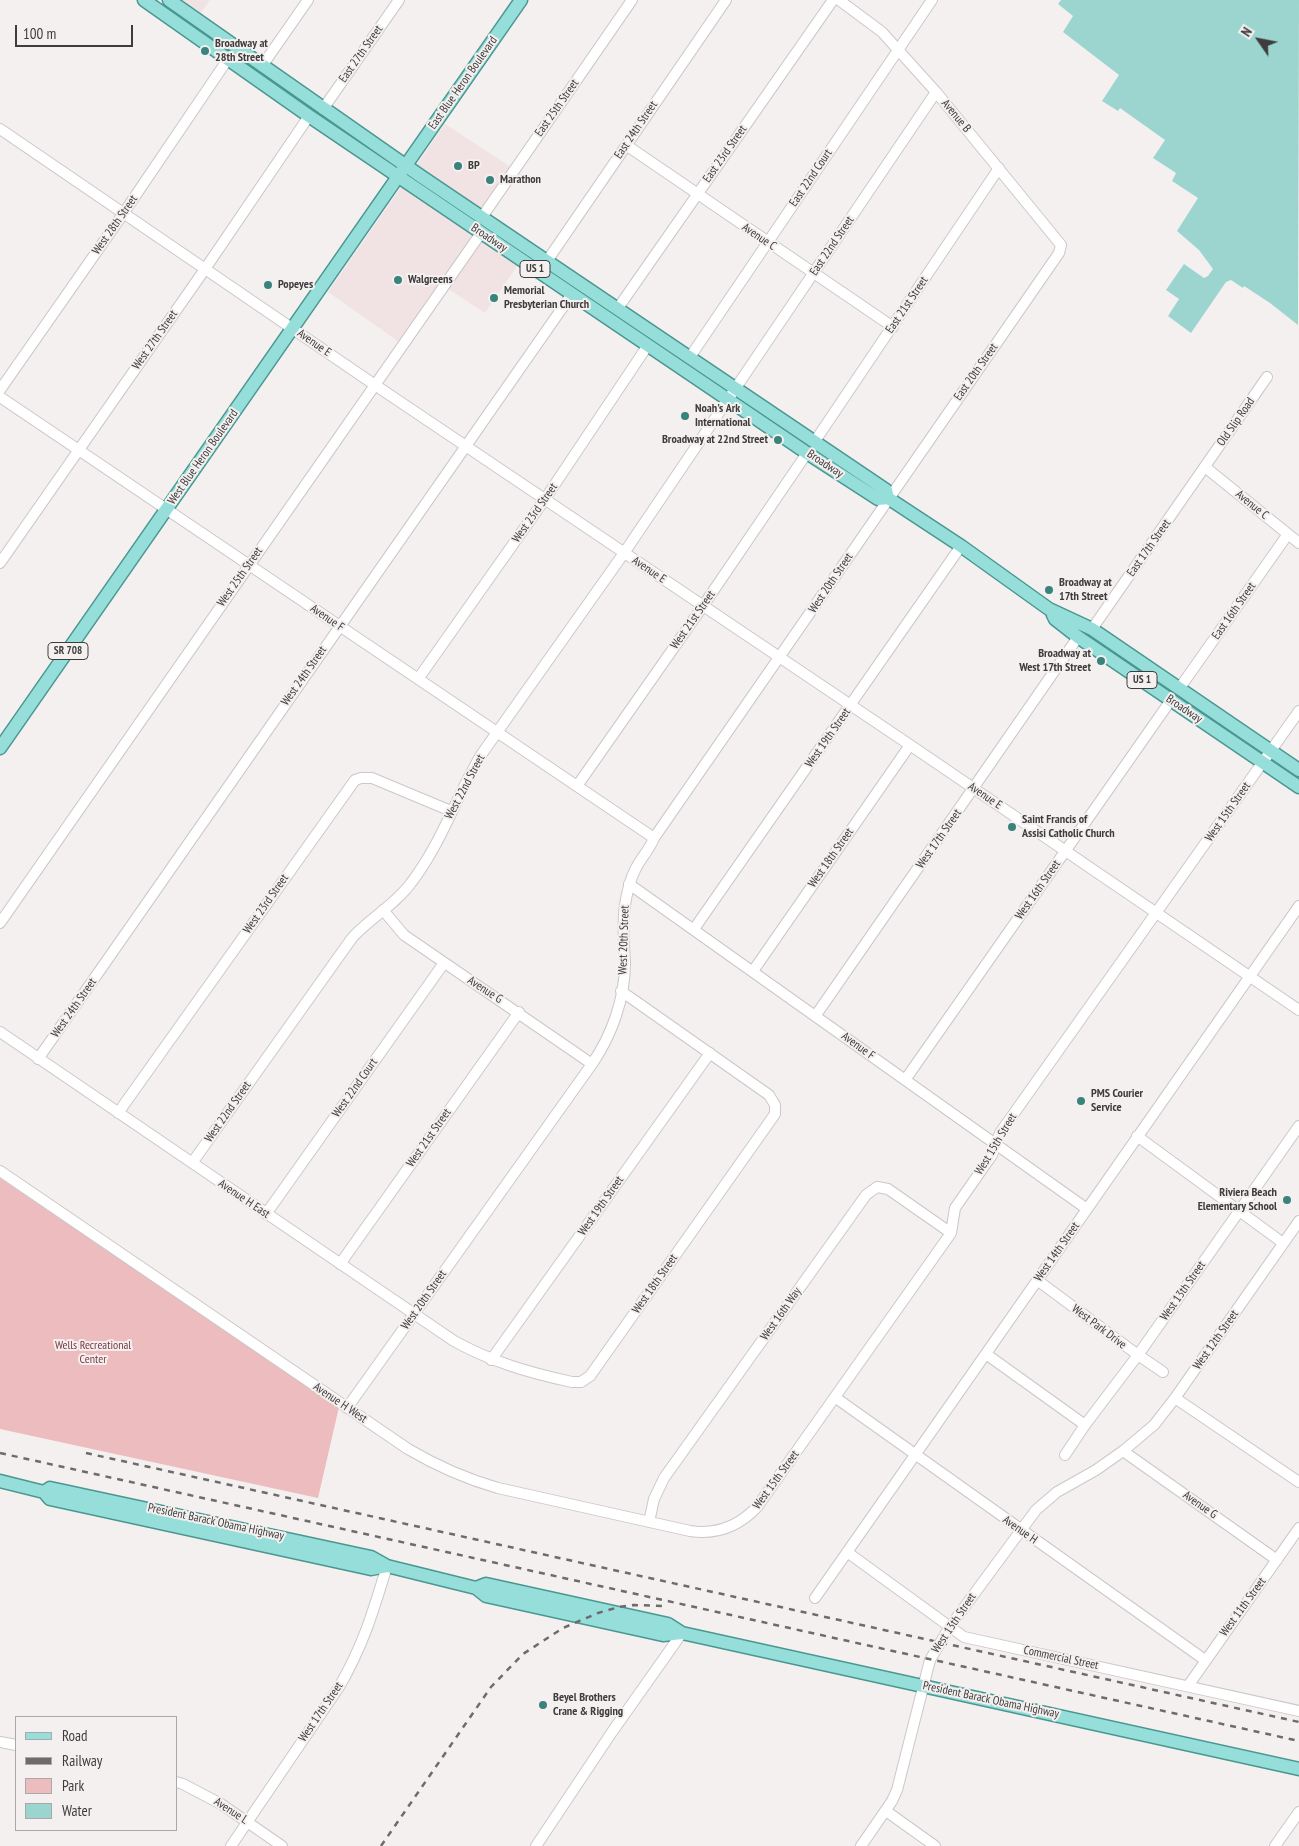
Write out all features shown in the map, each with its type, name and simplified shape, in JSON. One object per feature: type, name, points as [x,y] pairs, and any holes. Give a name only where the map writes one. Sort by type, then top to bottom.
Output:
[{"type":"main road","name":"Broadway","points":[[144,0],[309,116],[482,217],[618,308],[886,490],[888,498]]},
{"type":"main road","name":"Broadway","points":[[169,0],[323,109],[481,232],[807,453],[878,499],[888,498],[961,546],[1049,609],[1092,629],[1299,770]]},
{"type":"main road","name":"East Blue Heron Boulevard","points":[[402,171],[521,0]]},
{"type":"main road","points":[[192,34],[204,35],[249,67],[262,66]]},
{"type":"main road","name":"West Blue Heron Boulevard","points":[[0,748],[402,171]]},
{"type":"main road","name":"Broadway","points":[[1049,609],[1055,619],[1078,637],[1299,787]]},
{"type":"main road","name":"President Barack Obama Highway","points":[[0,1481],[44,1492],[50,1488],[134,1505],[371,1557],[387,1566],[476,1588],[486,1596],[663,1635],[682,1633],[1299,1769]]},
{"type":"street","points":[[262,66],[308,0]]},
{"type":"street","name":"East 27th Street","points":[[323,109],[399,0]]},
{"type":"street","name":"East 25th Street","points":[[482,217],[632,0]]},
{"type":"street","name":"East 24th Street","points":[[547,261],[726,0]]},
{"type":"street","name":"East 23rd Street","points":[[618,308],[833,0]]},
{"type":"street","name":"Avenue B","points":[[839,0],[870,21],[898,50],[936,92],[1061,245]]},
{"type":"street","name":"East 22nd Court","points":[[690,357],[932,0]]},
{"type":"street","name":"West 28th Street","points":[[0,390],[228,59]]},
{"type":"street","name":"East 22nd Street","points":[[727,399],[936,92]]},
{"type":"street","name":"West 27th Street","points":[[0,563],[309,116]]},
{"type":"street","name":"Avenue E","points":[[0,130],[1299,1010]]},
{"type":"street","name":"Avenue C","points":[[626,145],[892,327]]},
{"type":"street","name":"East 21st Street","points":[[815,441],[999,168]]},
{"type":"street","name":"West 25th Street","points":[[0,923],[481,232]]},
{"type":"street","name":"East 20th Street","points":[[888,498],[1059,254],[1061,245]]},
{"type":"street","name":"West 24th Street","points":[[38,1059],[572,294]]},
{"type":"street","name":"West 23rd Street","points":[[418,679],[545,499],[648,345]]},
{"type":"street","name":"Old Slip Road","points":[[1205,467],[1267,377]]},
{"type":"street","name":"Avenue F","points":[[0,397],[654,838]]},
{"type":"street","name":"West 22nd Street","points":[[192,1163],[352,938],[372,918],[398,898],[412,883],[427,860],[467,778],[496,732],[624,553],[727,399]]},
{"type":"street","name":"West 21st Street","points":[[577,786],[807,453]]},
{"type":"street","name":"Avenue C","points":[[1205,467],[1299,543]]},
{"type":"street","name":"East 17th Street","points":[[1092,629],[1205,467]]},
{"type":"street","name":"West 20th Street","points":[[347,1408],[592,1064],[612,1028],[616,1016],[625,965],[624,907],[629,884],[636,868],[654,838],[780,658],[888,498]]},
{"type":"street","name":"East 16th Street","points":[[1179,689],[1288,534]]},
{"type":"street","name":"West 19th Street","points":[[694,929],[961,546]]},
{"type":"street","name":"West 17th Street","points":[[816,1015],[1078,637]]},
{"type":"street","name":"West 16th Street","points":[[905,1080],[1171,700]]},
{"type":"street","name":"West 15th Street","points":[[722,1530],[740,1522],[757,1507],[836,1398],[951,1233],[955,1208],[992,1155],[1000,1133],[1299,711]]},
{"type":"street","name":"West 18th Street","points":[[753,971],[910,745]]},
{"type":"street","name":"West 23rd Street","points":[[118,1113],[355,780],[372,778],[451,811]]},
{"type":"street","name":"Avenue F","points":[[629,884],[1087,1209]]},
{"type":"street","name":"West 14th Street","points":[[815,1598],[1299,906]]},
{"type":"street","name":"Avenue G","points":[[383,910],[404,935],[519,1012],[592,1064]]},
{"type":"street","name":"West 22nd Court","points":[[266,1214],[444,963]]},
{"type":"street","points":[[621,991],[710,1053]]},
{"type":"street","name":"West 21st Street","points":[[340,1264],[519,1012]]},
{"type":"street","name":"Avenue H East","points":[[0,1032],[454,1341],[491,1360]]},
{"type":"street","name":"West 19th Street","points":[[491,1360],[710,1053]]},
{"type":"street","name":"West 18th Street","points":[[491,1360],[531,1373],[572,1382],[586,1380],[775,1114],[775,1105],[769,1096],[710,1053]]},
{"type":"street","name":"West 13th Street","points":[[1065,1455],[1085,1425],[1138,1355],[1299,1126]]},
{"type":"street","points":[[1137,1136],[1283,1243]]},
{"type":"street","name":"Avenue H West","points":[[0,1172],[347,1408],[415,1453],[452,1472],[475,1481],[521,1494],[649,1522],[696,1532],[722,1530]]},
{"type":"street","name":"West 16th Way","points":[[649,1522],[654,1499],[664,1478],[866,1195],[877,1187],[888,1189],[951,1233]]},
{"type":"street","name":"West 12th Street","points":[[1123,1451],[1154,1425],[1176,1398],[1299,1220]]},
{"type":"street","name":"West Park Drive","points":[[1037,1280],[1163,1372]]},
{"type":"street","points":[[986,1354],[1085,1425]]},
{"type":"street","name":"Avenue H","points":[[836,1398],[915,1456],[1205,1660]]},
{"type":"street","points":[[1176,1398],[1299,1482]]},
{"type":"street","name":"Avenue G","points":[[1123,1451],[1277,1560]]},
{"type":"street","name":"West 13th Street","points":[[861,1846],[886,1811],[897,1790],[930,1660],[949,1628],[1036,1510],[1056,1492],[1096,1470],[1123,1451]]},
{"type":"street","name":"West 11th Street","points":[[1188,1686],[1299,1528]]},
{"type":"street","name":"Commercial Street","points":[[848,1552],[949,1628],[964,1637],[1299,1711]]},
{"type":"street","name":"West 17th Street","points":[[231,1846],[339,1687],[368,1629],[387,1566]]},
{"type":"street","points":[[536,1846],[612,1732],[682,1633]]},
{"type":"street","points":[[0,1742],[15,1745]]},
{"type":"street","name":"Avenue L","points":[[178,1783],[221,1804],[282,1846]]},
{"type":"street","points":[[886,1811],[935,1846]]},
{"type":"street","points":[[1275,1846],[1299,1812]]},
{"type":"shaded area","points":[[182,0],[210,0],[201,13]]},
{"type":"shaded area","points":[[445,124],[511,167],[468,231],[518,265],[485,313],[439,283],[399,342],[328,292]]},
{"type":"green space","name":"Wells Recreational Center","points":[[0,1178],[339,1407],[318,1498],[0,1429]]},
{"type":"water","points":[[1061,0],[1299,0],[1298,325],[1270,303],[1231,280],[1226,282],[1191,333],[1168,316],[1179,299],[1166,290],[1184,264],[1204,278],[1213,269],[1199,250],[1177,231],[1198,198],[1172,181],[1176,173],[1153,158],[1165,140],[1120,108],[1118,111],[1102,101],[1119,75],[1063,32],[1073,16],[1058,4]]},
{"type":"railway","points":[[0,1453],[1299,1741]]},
{"type":"railway","points":[[86,1453],[1299,1722]]},
{"type":"railway","points":[[381,1846],[491,1687],[523,1654],[563,1628],[598,1613],[634,1605],[665,1606]]},
{"type":"place","name":"Broadway at 28th Street","points":[[205,51]]},
{"type":"place","name":"BP","points":[[458,166]]},
{"type":"place","name":"Marathon","points":[[490,180]]},
{"type":"place","name":"Walgreens","points":[[398,280]]},
{"type":"place","name":"Popeyes","points":[[268,285]]},
{"type":"place","name":"Memorial Presbyterian Church","points":[[494,298]]},
{"type":"place","name":"Noah's Ark International","points":[[685,416]]},
{"type":"place","name":"Broadway at 22nd Street","points":[[778,440]]},
{"type":"place","name":"Broadway at 17th Street","points":[[1049,590]]},
{"type":"place","name":"Broadway at West 17th Street","points":[[1101,661]]},
{"type":"place","name":"Saint Francis of Assisi Catholic Church","points":[[1012,827]]},
{"type":"place","name":"PMS Courier Service","points":[[1081,1101]]},
{"type":"place","name":"Riviera Beach Elementary School","points":[[1287,1200]]},
{"type":"place","name":"Beyel Brothers Crane & Rigging","points":[[543,1705]]}]
